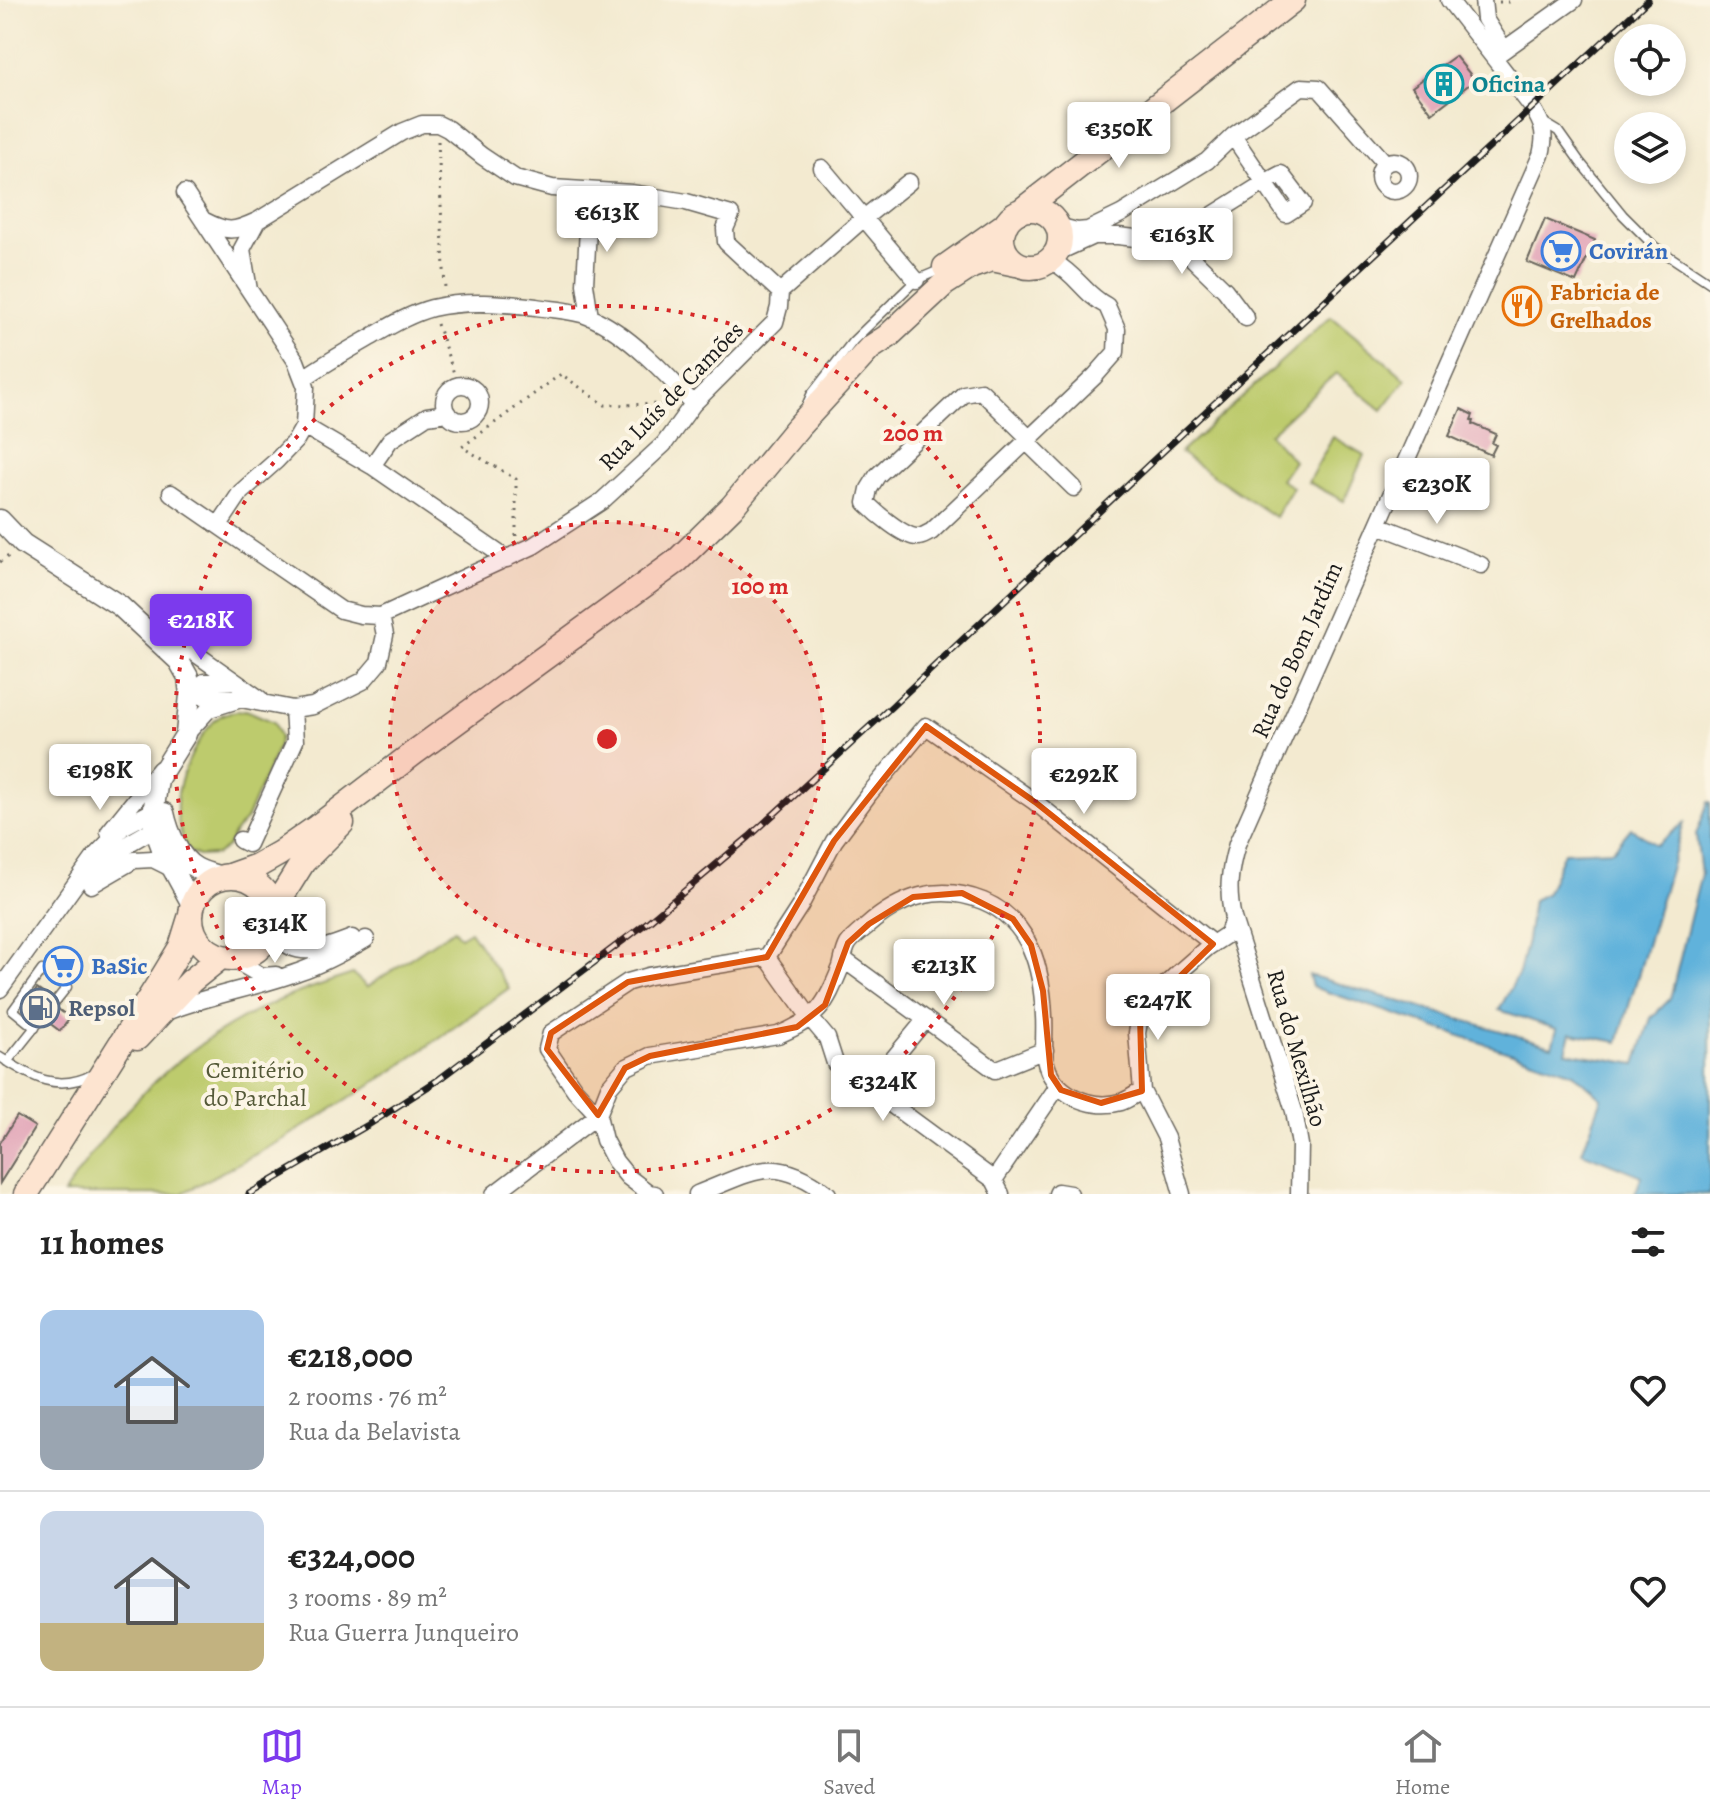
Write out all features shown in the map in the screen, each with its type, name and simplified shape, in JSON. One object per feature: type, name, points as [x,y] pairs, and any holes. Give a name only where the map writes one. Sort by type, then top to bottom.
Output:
[{"type":"main road","points":[[1046,258],[1007,255],[1002,244],[1003,231],[1014,218],[1293,0]]},
{"type":"main road","points":[[26,1194],[181,947],[194,899],[204,886],[257,866],[280,853],[677,561],[732,507],[798,427],[870,348],[887,337],[944,284],[972,266],[992,259],[1046,258],[1060,243],[1052,209],[1056,196],[1068,181],[1153,110]]},
{"type":"main road","points":[[798,427],[817,394],[907,299],[943,269],[1027,209],[1038,210],[1057,224]]},
{"type":"main road","points":[[99,1076],[191,981],[228,957],[249,954],[261,946],[269,934],[273,915],[303,862],[415,752]]},
{"type":"main road","points":[[224,876],[243,877],[256,883],[266,893],[273,915]]},
{"type":"main road","points":[[192,912],[192,927],[198,940],[208,950],[228,957]]},
{"type":"street","points":[[1499,53],[1574,0]]},
{"type":"street","points":[[1449,1],[1499,53]]},
{"type":"street","points":[[1449,1],[1483,1],[1485,19],[1499,53],[1537,114]]},
{"type":"street","points":[[1088,230],[1121,214],[1207,161],[1233,136],[1301,87],[1319,88],[1385,163]]},
{"type":"street","name":"Rua do Bom Jardim","points":[[1233,918],[1229,898],[1231,867],[1237,844],[1541,155],[1545,138],[1537,114]]},
{"type":"street","points":[[203,219],[220,229],[237,230],[257,221],[402,132],[422,124],[438,124],[515,178],[552,188],[646,195],[731,215],[725,229],[726,242],[780,292],[909,182]]},
{"type":"street","points":[[1189,230],[1264,183],[1233,136]]},
{"type":"street","points":[[822,168],[916,280]]},
{"type":"street","points":[[590,192],[585,284],[590,317]]},
{"type":"street","points":[[185,193],[296,361],[306,387],[304,426],[296,440],[241,492],[219,525]]},
{"type":"street","points":[[1118,236],[1121,214]]},
{"type":"street","points":[[249,290],[242,249],[257,221]]},
{"type":"street","points":[[1057,224],[1077,231],[1170,242],[1191,257],[1225,290],[1246,318]]},
{"type":"street","points":[[1046,258],[1093,236],[1118,236]]},
{"type":"street","points":[[1046,258],[1070,272],[1093,299],[1107,306]]},
{"type":"street","points":[[1046,258],[1081,278],[1107,306],[1117,329],[1116,352],[1095,376],[1027,440],[931,532],[917,537],[907,534],[866,503],[869,489],[877,476],[964,394],[981,391],[1027,440],[1074,488]]},
{"type":"street","name":"Rua Luís de Camões","points":[[381,616],[533,546],[602,501],[664,444],[693,404],[775,322],[780,292]]},
{"type":"street","points":[[304,378],[400,321],[432,308],[469,303],[521,305],[590,317],[666,373],[693,404]]},
{"type":"street","points":[[458,385],[475,389],[481,400],[474,417],[463,421],[451,418],[444,408],[448,391],[458,385]]},
{"type":"street","points":[[372,466],[390,440],[427,416],[447,413]]},
{"type":"street","points":[[304,426],[372,466],[507,559]]},
{"type":"street","points":[[171,493],[341,610],[381,616],[385,635],[379,662],[363,681],[313,706],[293,709],[241,699],[190,695]]},
{"type":"street","points":[[0,520],[23,544],[120,606],[179,661],[188,677],[190,695],[181,742],[156,832],[171,868],[183,886],[192,912]]},
{"type":"street","points":[[1378,525],[1481,565]]},
{"type":"street","points":[[162,644],[182,644],[268,704]]},
{"type":"street","points":[[190,695],[204,682],[233,681]]},
{"type":"street","points":[[0,989],[62,902],[86,862],[181,742],[209,709],[241,699]]},
{"type":"street","points":[[240,840],[248,844],[295,741],[293,709]]},
{"type":"street","points":[[655,1194],[628,1177],[615,1161],[604,1140],[598,1115],[575,1090],[547,1049],[551,1033],[628,982],[767,957],[800,906],[834,841],[926,726],[1035,802],[1213,944]]},
{"type":"street","points":[[161,817],[181,854],[194,868],[224,876]]},
{"type":"street","points":[[62,902],[131,842],[150,831],[161,817]]},
{"type":"street","points":[[62,902],[134,860],[153,859],[171,868]]},
{"type":"street","points":[[494,1194],[598,1115],[609,1087],[625,1068],[650,1056],[778,1035],[811,1019],[825,1005],[848,943],[889,908],[913,897],[962,893],[987,902],[1013,919],[1031,945],[1039,968],[1043,991],[1045,1059],[1058,1086],[1081,1101],[1120,1102],[1154,1113]]},
{"type":"street","points":[[99,1076],[166,1012],[299,972],[334,958],[366,939],[363,934],[310,951],[296,949],[281,939],[273,915]]},
{"type":"street","points":[[1182,1194],[1166,1138],[1142,1091],[1137,1033],[1140,1016],[1148,1001],[1228,934],[1233,918]]},
{"type":"street","name":"Rua do Mexilhão","points":[[1233,918],[1294,1111],[1300,1145],[1299,1194]]},
{"type":"street","points":[[228,957],[262,976],[299,972]]},
{"type":"street","points":[[767,957],[827,1038],[835,1063],[998,1187],[1058,1086]]},
{"type":"street","points":[[843,959],[995,1070],[1045,1050]]},
{"type":"street","points":[[869,1088],[926,1019]]},
{"type":"street","points":[[1120,1102],[1142,1091]]},
{"type":"street","points":[[697,1194],[762,1169],[790,1171],[828,1194]]},
{"type":"street","points":[[1057,1194],[1070,1194]]},
{"type":"lane","points":[[1537,114],[1558,131],[1623,215],[1654,246],[1710,283]]},
{"type":"lane","points":[[798,427],[811,395],[853,341],[916,280],[943,269]]},
{"type":"lane","points":[[35,1028],[13,1010],[42,970],[67,987],[35,1028],[4,1059],[34,1076],[58,1084],[99,1076]]},
{"type":"path","points":[[438,124],[445,296],[430,298],[458,385]]},
{"type":"path","points":[[516,536],[516,479],[462,447],[475,437],[561,374],[605,405],[693,404]]},
{"type":"highlighted area","points":[[926,726],[1035,802],[1213,944],[1140,1016],[1142,1091],[1101,1103],[1061,1090],[1051,1075],[1043,991],[1031,945],[1013,919],[962,893],[913,897],[869,924],[848,943],[825,1005],[797,1027],[650,1056],[625,1068],[598,1115],[547,1049],[551,1033],[628,982],[767,957],[834,841]]},
{"type":"green space","points":[[1331,316],[1406,379],[1382,410],[1336,373],[1269,434],[1294,461],[1281,480],[1293,487],[1275,517],[1180,453]]},
{"type":"green space","points":[[1333,437],[1364,455],[1344,501],[1308,482]]},
{"type":"green space","points":[[246,710],[274,722],[280,737],[277,749],[246,820],[236,830],[227,847],[216,855],[198,856],[188,851],[177,815],[181,780],[198,742],[214,722],[222,715]]},
{"type":"green space","name":"Cemitério do Parchal","points":[[454,929],[460,937],[470,931],[509,988],[393,1071],[284,1139],[181,1194],[64,1194],[107,1133],[131,1106],[183,1057],[212,1036],[278,1001],[353,974],[367,987]]},
{"type":"water","points":[[1708,802],[1710,1194],[1635,1194],[1642,1176],[1582,1152],[1602,1098],[1573,1073],[1312,987],[1309,975],[1552,1046],[1557,1029],[1499,1010],[1519,973],[1533,900],[1547,893],[1564,852],[1613,850],[1631,828],[1656,845],[1684,823],[1618,1042],[1571,1033],[1566,1052],[1636,1064],[1651,1018],[1670,999],[1701,874],[1696,835]]},
{"type":"building","name":"Oficina","points":[[1455,56],[1475,80],[1432,113],[1412,87]]},
{"type":"building","name":"Covirán","points":[[1545,219],[1595,240],[1576,282],[1527,262]]},
{"type":"building","points":[[1461,409],[1473,415],[1473,424],[1496,434],[1492,443],[1496,445],[1491,455],[1449,436]]},
{"type":"building","name":"BaSic","points":[[56,953],[78,968],[70,979],[48,964]]},
{"type":"building","points":[[37,989],[50,998],[34,1017],[23,1009]]},
{"type":"building","points":[[58,1009],[70,1018],[60,1031],[48,1022]]},
{"type":"building","points":[[17,1116],[35,1127],[0,1183],[0,1143]]},
{"type":"railway","points":[[249,1194],[438,1080],[649,921],[749,837],[1648,0]]},
{"type":"place","name":"Oficina","points":[[1444,84]]},
{"type":"place","name":"Covirán","points":[[1561,251]]},
{"type":"place","name":"Fabricia de Grelhados","points":[[1522,306]]},
{"type":"place","name":"BaSic","points":[[63,966]]},
{"type":"place","name":"Repsol","points":[[40,1008]]}]
